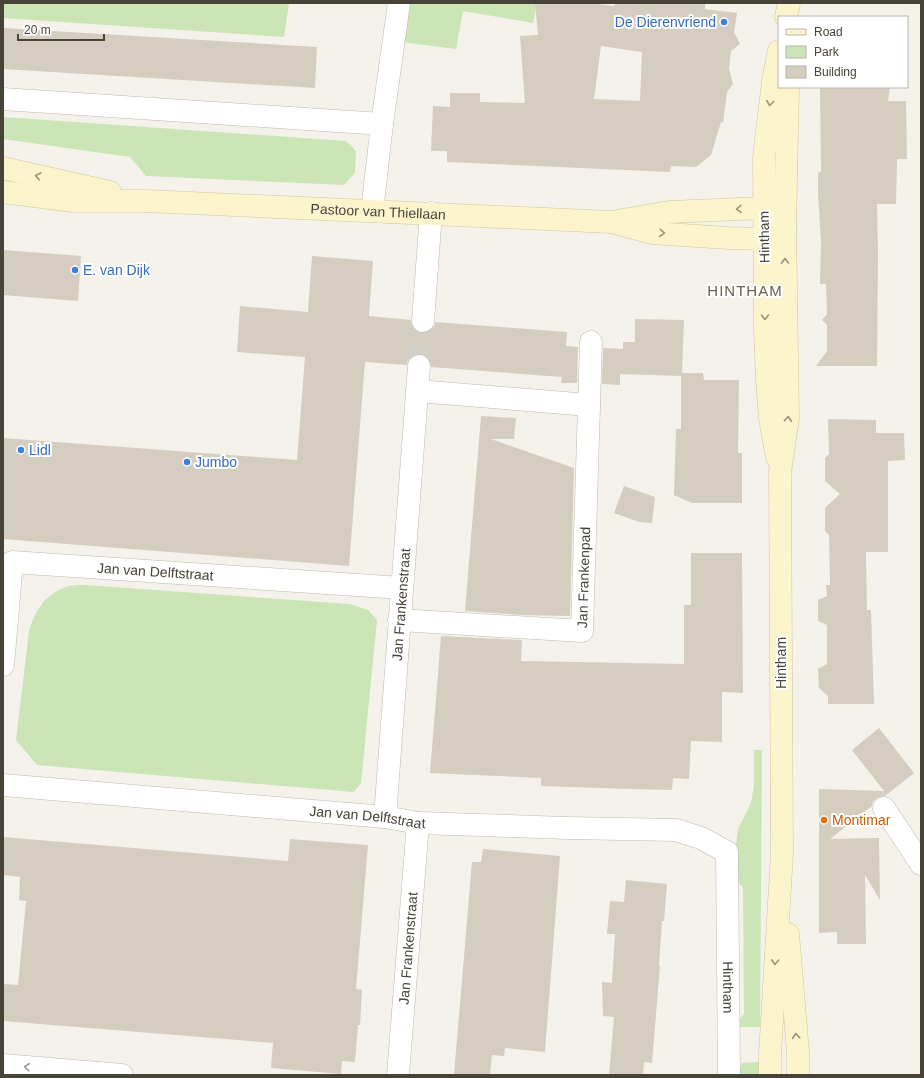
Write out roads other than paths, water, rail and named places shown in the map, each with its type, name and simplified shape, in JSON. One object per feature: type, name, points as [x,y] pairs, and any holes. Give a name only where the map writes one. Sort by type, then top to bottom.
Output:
[{"type":"street","points":[[372,210],[382,124],[399,3]]},
{"type":"street","name":"Hintham","points":[[778,56],[773,81],[764,157],[764,239],[769,411],[780,472]]},
{"type":"street","name":"Hintham","points":[[770,1075],[770,1045],[782,853],[780,472],[788,418],[785,226],[788,88]]},
{"type":"street","points":[[3,99],[382,124]]},
{"type":"street","name":"Pastoor van Thiellaan","points":[[3,168],[146,201]]},
{"type":"street","name":"Pastoor van Thiellaan","points":[[3,192],[73,201],[146,201],[372,210],[611,222],[652,233],[764,239]]},
{"type":"street","points":[[764,208],[785,226],[764,239]]},
{"type":"street","name":"Pastoor van Thiellaan","points":[[611,222],[669,212],[764,208]]},
{"type":"street","points":[[423,321],[431,213]]},
{"type":"street","name":"Jan Frankenpad","points":[[399,620],[582,631],[591,342]]},
{"type":"street","name":"Jan Frankenstraat","points":[[384,817],[419,366]]},
{"type":"street","points":[[417,391],[589,405]]},
{"type":"street","name":"Jan van Delftstraat","points":[[3,665],[12,562],[402,588]]},
{"type":"street","name":"Jan van Delftstraat","points":[[3,786],[384,817],[418,822],[567,828],[676,830],[701,838],[727,852]]},
{"type":"street","points":[[884,808],[921,864]]},
{"type":"street","name":"Jan Frankenstraat","points":[[398,1075],[418,822]]},
{"type":"street","name":"Hintham","points":[[727,852],[729,1075]]},
{"type":"street","name":"Hintham","points":[[782,853],[798,1052],[798,1075]]},
{"type":"street","points":[[3,1066],[122,1075]]},
{"type":"tunnel","points":[[419,366],[423,321]]},
{"type":"place","name":"De Dierenvriend","points":[[724,22]]},
{"type":"place","name":"E. van Dijk","points":[[75,270]]},
{"type":"place","name":"Lidl","points":[[21,450]]},
{"type":"place","name":"Jumbo","points":[[187,462]]},
{"type":"place","name":"Montimar","points":[[824,820]]},
{"type":"district","name":"HINTHAM","points":[[745,291]]}]
